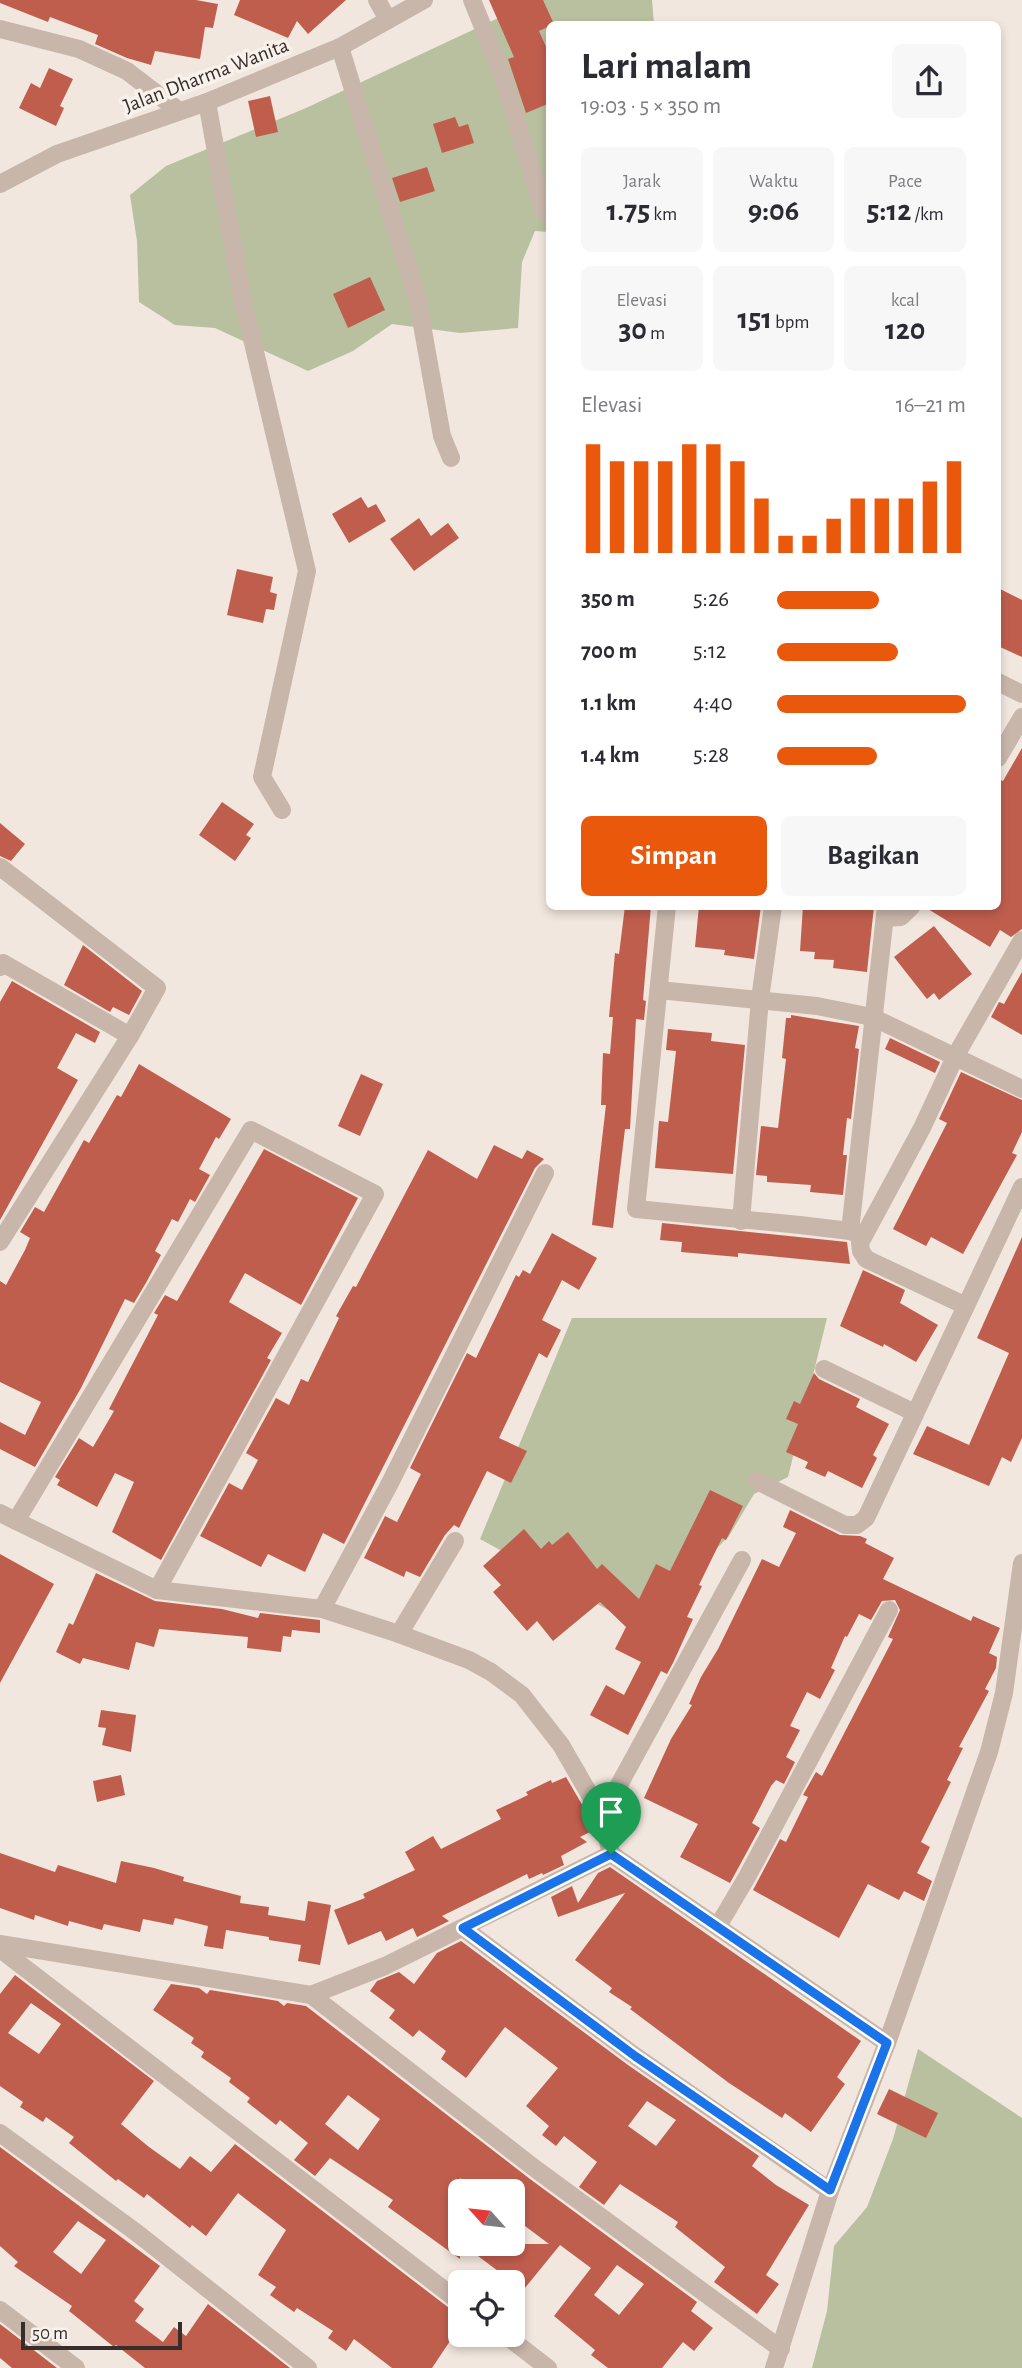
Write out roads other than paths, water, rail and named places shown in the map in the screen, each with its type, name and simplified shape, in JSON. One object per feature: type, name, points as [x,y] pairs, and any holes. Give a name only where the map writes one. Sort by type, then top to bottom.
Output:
[{"type":"street","points":[[377,0],[388,20]]},
{"type":"street","name":"Jalan Dharma Wanita","points":[[0,184],[57,154],[207,102],[340,47],[424,0]]},
{"type":"street","points":[[472,0],[503,76],[544,212]]},
{"type":"street","points":[[0,29],[79,50],[127,71],[179,111]]},
{"type":"street","points":[[340,47],[417,297],[442,436],[451,458]]},
{"type":"street","points":[[207,102],[243,301],[307,570],[262,777],[282,810]]},
{"type":"street","points":[[1001,684],[1022,694]]},
{"type":"street","points":[[1001,753],[1022,717]]},
{"type":"street","points":[[0,867],[157,988],[130,1036],[0,1242]]},
{"type":"street","points":[[667,910],[636,1209],[856,1234]]},
{"type":"street","points":[[741,1221],[760,999],[772,910]]},
{"type":"street","points":[[908,910],[901,917],[885,912],[872,1017],[856,1234],[860,1251],[866,1259],[964,1305]]},
{"type":"street","points":[[856,1234],[922,1128],[956,1055],[1022,940]]},
{"type":"street","points":[[0,967],[3,963],[130,1036]]},
{"type":"street","points":[[659,990],[817,1006],[872,1017],[1022,1088]]},
{"type":"street","points":[[157,1590],[374,1194],[251,1130],[8,1517],[157,1590],[322,1609],[469,1660],[491,1672],[522,1695],[561,1745],[602,1816],[611,1854],[887,2043]]},
{"type":"street","points":[[322,1609],[389,1486],[545,1172]]},
{"type":"street","points":[[757,1481],[837,1522],[857,1525],[869,1512],[964,1305],[1022,1187]]},
{"type":"street","points":[[824,1369],[915,1413]]},
{"type":"street","points":[[399,1634],[455,1541]]},
{"type":"street","points":[[602,1816],[742,1560]]},
{"type":"street","points":[[774,2368],[830,2190],[887,2043],[989,1752],[1004,1693],[1022,1563]]},
{"type":"street","points":[[718,1926],[889,1610]]},
{"type":"street","points":[[311,1996],[354,1980],[611,1854]]},
{"type":"street","points":[[463,1928],[635,2056],[830,2190]]},
{"type":"street","points":[[0,1947],[311,1996],[548,2178],[781,2349]]},
{"type":"street","points":[[0,1947],[448,2293]]},
{"type":"street","points":[[0,2133],[137,2233],[308,2368]]},
{"type":"street","points":[[0,2310],[76,2368]]},
{"type":"street","points":[[521,2347],[548,2368]]}]
